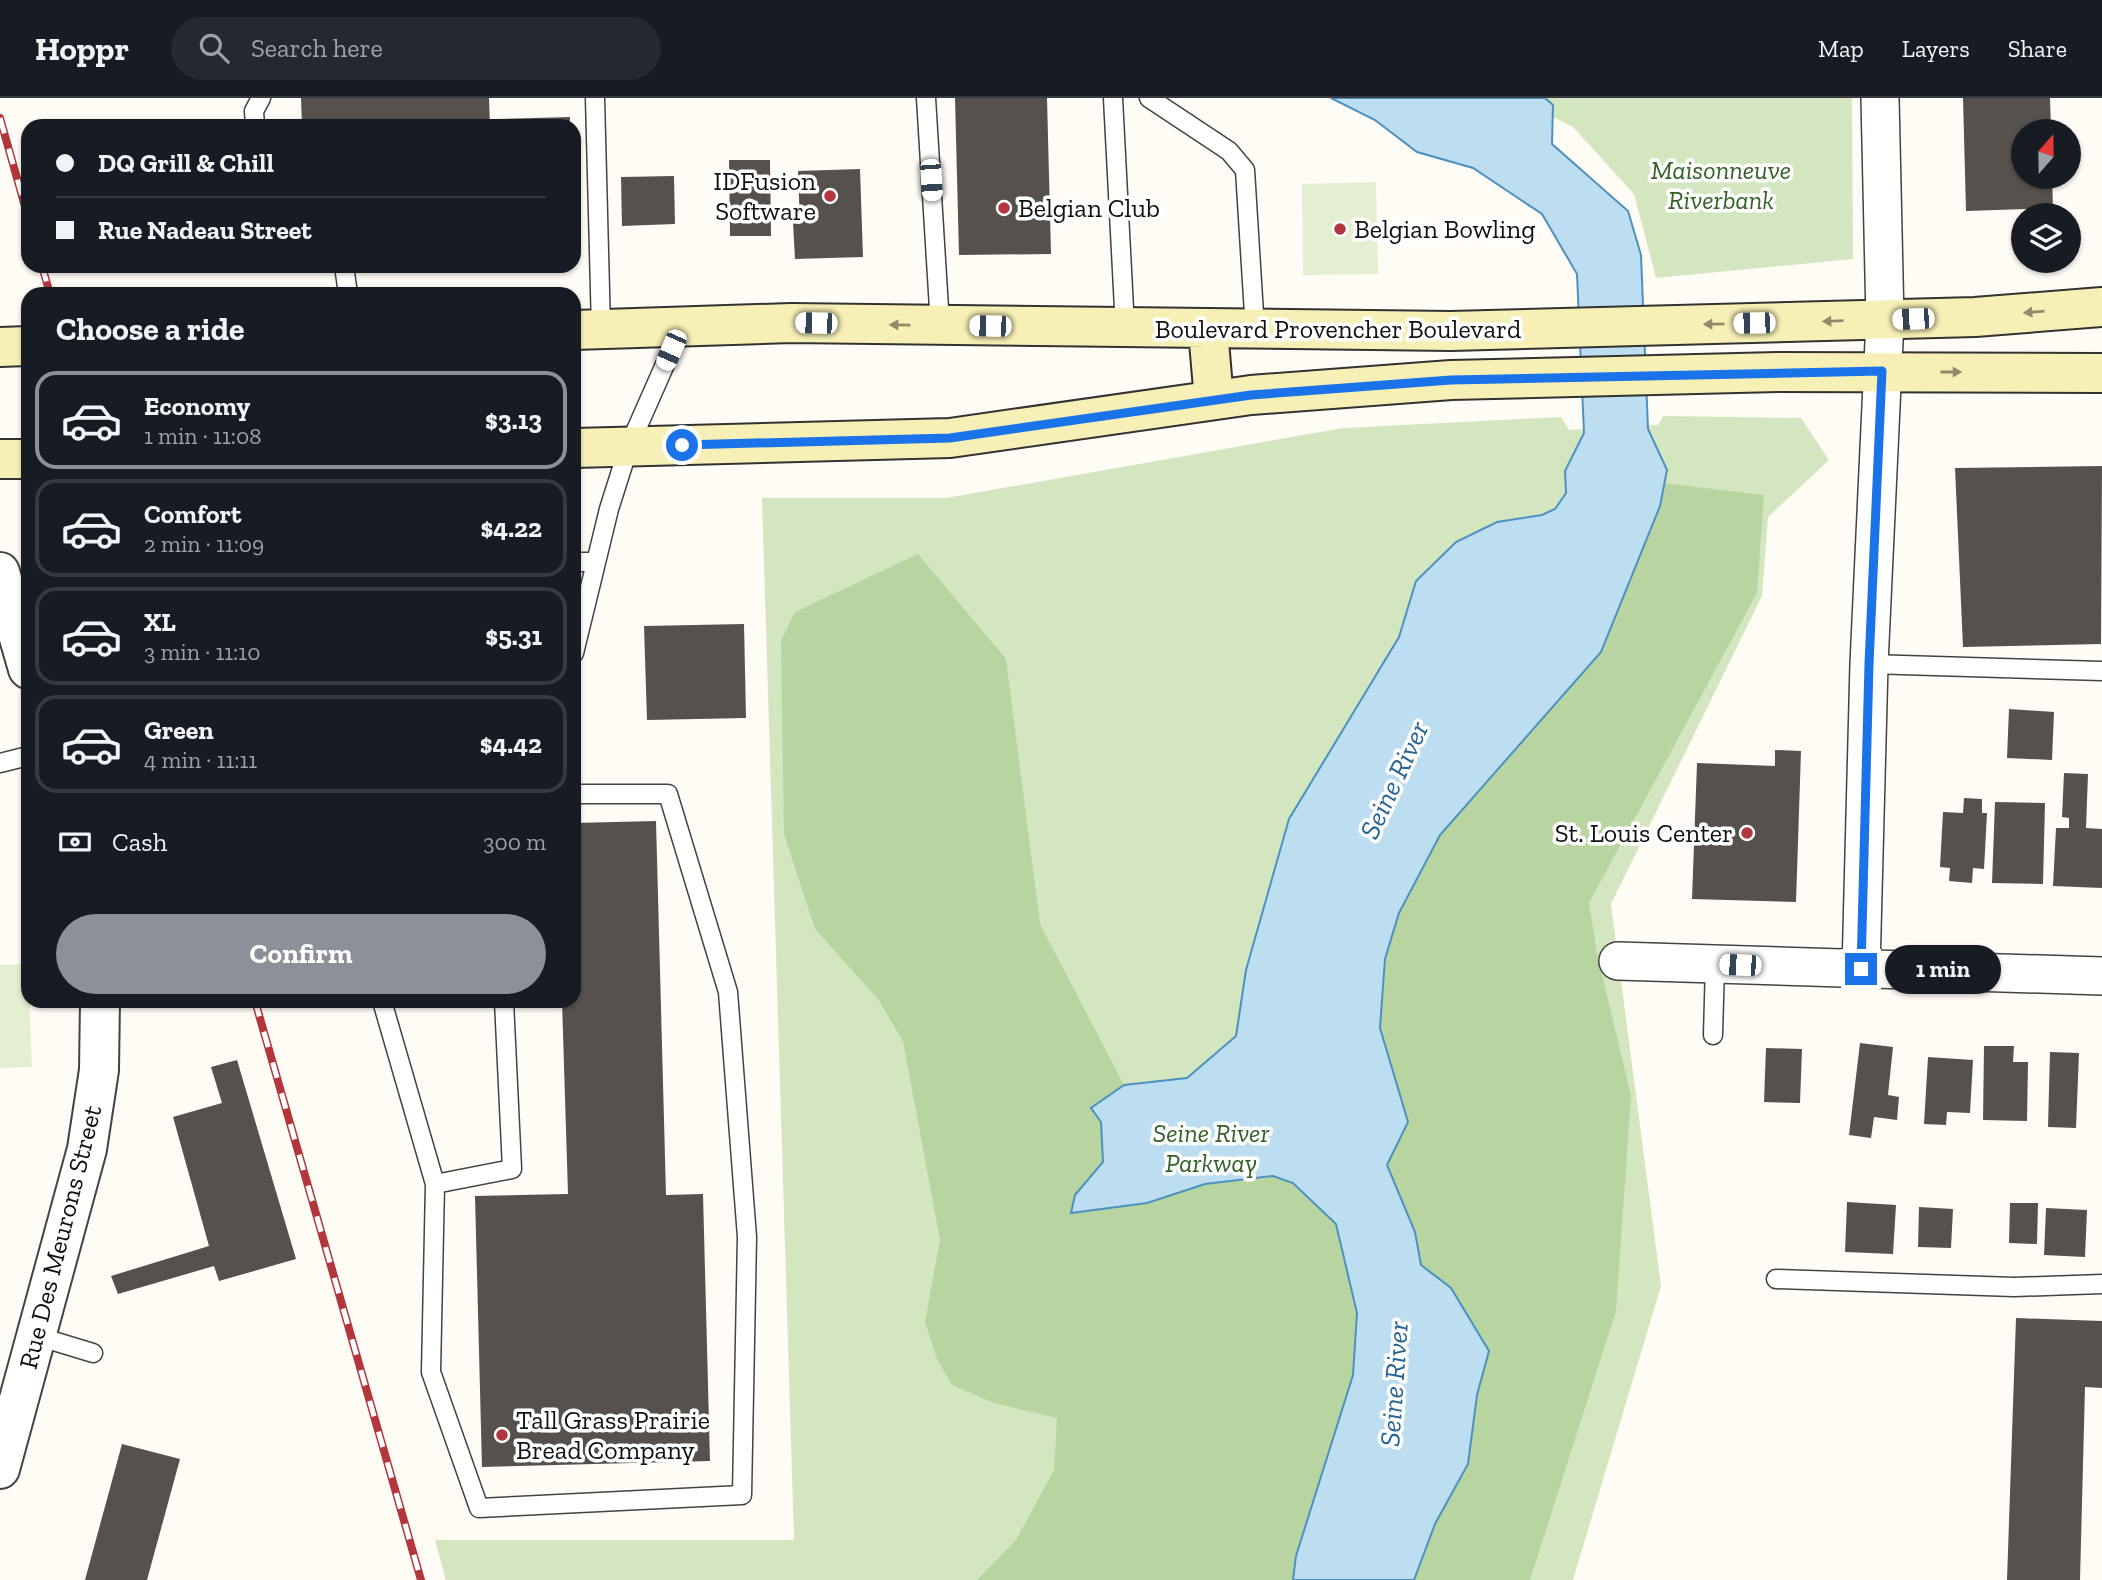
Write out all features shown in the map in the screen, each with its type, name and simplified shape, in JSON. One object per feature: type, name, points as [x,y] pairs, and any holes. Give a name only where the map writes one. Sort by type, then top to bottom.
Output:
[{"type":"main road","name":"Boulevard Provencher Boulevard","points":[[588,329],[791,323],[1451,331],[1975,317],[2102,307]]},
{"type":"main road","points":[[1208,330],[1214,400]]},
{"type":"main road","points":[[0,347],[21,346]]},
{"type":"main road","name":"Boulevard Provencher Boulevard","points":[[581,447],[950,438],[1214,400],[1451,380],[1778,372],[2102,373]]},
{"type":"main road","points":[[0,459],[21,459]]},
{"type":"street","points":[[1861,969],[1869,664],[1885,320],[1880,98]]},
{"type":"street","points":[[0,572],[21,645]]},
{"type":"street","points":[[0,642],[21,669]]},
{"type":"street","points":[[1618,961],[2102,976]]},
{"type":"street","name":"Rue Des Meurons Street","points":[[0,1469],[87,1149],[99,1070],[100,1008]]},
{"type":"lane","points":[[255,119],[254,111],[261,98]]},
{"type":"lane","points":[[588,329],[595,98]]},
{"type":"lane","points":[[926,98],[940,325]]},
{"type":"lane","points":[[1113,98],[1125,328]]},
{"type":"lane","points":[[1149,98],[1229,151],[1245,170],[1255,330]]},
{"type":"lane","points":[[581,624],[609,509],[629,446],[682,326]]},
{"type":"lane","points":[[581,562],[596,562]]},
{"type":"lane","points":[[1869,664],[2102,671]]},
{"type":"lane","points":[[0,763],[21,758]]},
{"type":"lane","points":[[384,1008],[435,1184],[431,1373],[479,1508],[742,1495],[747,1237],[728,992],[668,794],[581,794]]},
{"type":"lane","points":[[1713,1035],[1715,964]]},
{"type":"lane","points":[[435,1184],[512,1169],[505,1008]]},
{"type":"lane","points":[[1776,1279],[2014,1287],[2102,1284]]},
{"type":"lane","points":[[37,1336],[93,1353]]},
{"type":"green space","name":"Maisonneuve Riverbank","points":[[1517,98],[1852,98],[1853,259],[1656,278],[1634,194],[1573,127]]},
{"type":"green space","name":"Belgian Bowling","points":[[1376,182],[1378,274],[1303,275],[1302,184]]},
{"type":"green space","name":"Seine River Parkway","points":[[1663,416],[1801,418],[1829,460],[1768,517],[1762,596],[1611,904],[1661,1286],[1573,1580],[446,1580],[435,1540],[794,1540],[762,498],[946,498],[1343,428],[1561,417],[1569,430],[1658,425]]},
{"type":"green space","points":[[1663,483],[1764,495],[1757,593],[1589,903],[1597,953],[1631,1096],[1616,1311],[1530,1580],[1414,1580],[1435,1524],[1489,1352],[1451,1288],[1421,1265],[1415,1232],[1387,1164],[1408,1122],[1380,1028],[1385,959],[1399,913],[1440,835],[1601,652],[1660,506]]},
{"type":"green space","points":[[918,554],[1006,659],[1040,924],[1124,1085],[1091,1108],[1101,1122],[1103,1162],[1075,1195],[1147,1203],[1205,1184],[1273,1176],[1293,1183],[1336,1224],[1357,1313],[1353,1375],[1296,1556],[1293,1580],[977,1580],[1016,1540],[1054,1470],[1057,1418],[994,1403],[952,1385],[937,1359],[925,1322],[940,1240],[903,1041],[878,999],[815,929],[784,834],[781,641],[795,612]]},
{"type":"green space","points":[[21,964],[21,1008],[30,1008],[32,1067],[0,1068],[0,965]]},
{"type":"water","name":"Seine River","points":[[1331,98],[1545,98],[1553,105],[1552,144],[1628,211],[1641,255],[1648,429],[1667,470],[1660,506],[1601,652],[1440,835],[1399,913],[1385,959],[1380,1028],[1408,1122],[1387,1165],[1415,1232],[1421,1265],[1451,1288],[1489,1351],[1477,1395],[1468,1464],[1435,1524],[1414,1580],[1293,1580],[1296,1556],[1353,1375],[1357,1313],[1336,1224],[1293,1183],[1273,1176],[1205,1184],[1147,1203],[1071,1213],[1075,1195],[1103,1162],[1101,1122],[1091,1108],[1124,1085],[1187,1078],[1236,1036],[1246,970],[1289,819],[1399,637],[1416,581],[1456,542],[1497,522],[1542,515],[1555,509],[1566,493],[1565,471],[1584,433],[1577,274],[1542,214],[1473,168],[1417,152],[1375,120]]},
{"type":"building","points":[[301,98],[489,98],[490,119],[302,119]]},
{"type":"building","name":"Belgian Club","points":[[955,98],[1047,98],[1051,254],[959,255]]},
{"type":"building","points":[[1963,98],[2050,98],[2051,119],[2011,119],[2011,189],[2052,189],[2053,203],[2011,203],[2011,209],[1966,211]]},
{"type":"building","points":[[570,117],[570,119],[499,119]]},
{"type":"building","points":[[729,160],[770,160],[771,236],[730,236]]},
{"type":"building","name":"IDFusion Software","points":[[860,169],[863,257],[795,259],[793,223],[800,224],[798,171]]},
{"type":"building","points":[[674,176],[675,224],[622,226],[621,177]]},
{"type":"building","points":[[2102,466],[2101,644],[1963,647],[1955,468]]},
{"type":"building","points":[[744,624],[746,718],[647,720],[644,626]]},
{"type":"building","points":[[2009,709],[2054,712],[2052,760],[2007,758]]},
{"type":"building","name":"St. Louis Center","points":[[1775,750],[1801,751],[1796,902],[1692,899],[1697,763],[1775,766]]},
{"type":"building","points":[[2064,773],[2088,774],[2086,828],[2102,829],[2102,888],[2053,886],[2056,828],[2069,828],[2069,818],[2062,817]]},
{"type":"building","points":[[1964,798],[1982,799],[1982,813],[1987,813],[1984,869],[1973,868],[1972,883],[1949,881],[1950,868],[1940,867],[1943,812],[1963,813]]},
{"type":"building","points":[[1995,802],[2045,803],[2043,884],[1992,883]]},
{"type":"building","points":[[656,821],[666,1195],[703,1194],[710,1461],[482,1467],[475,1196],[568,1194],[562,1008],[581,1008],[581,823]]},
{"type":"building","points":[[1860,1043],[1893,1047],[1888,1095],[1899,1097],[1897,1120],[1874,1117],[1871,1138],[1849,1135]]},
{"type":"building","points":[[1984,1046],[2014,1046],[2013,1062],[2028,1062],[2027,1121],[1983,1120]]},
{"type":"building","points":[[1766,1048],[1802,1049],[1800,1103],[1764,1102]]},
{"type":"building","points":[[2050,1052],[2079,1053],[2076,1128],[2048,1127]]},
{"type":"building","points":[[1928,1057],[1973,1060],[1970,1113],[1947,1112],[1946,1125],[1924,1124]]},
{"type":"building","points":[[237,1060],[296,1259],[219,1281],[214,1266],[118,1294],[111,1276],[209,1246],[173,1117],[222,1103],[211,1067]]},
{"type":"building","points":[[1847,1202],[1896,1205],[1893,1254],[1845,1252]]},
{"type":"building","points":[[2010,1203],[2038,1203],[2037,1244],[2009,1243]]},
{"type":"building","points":[[1919,1207],[1953,1209],[1951,1248],[1918,1247]]},
{"type":"building","points":[[2046,1208],[2087,1210],[2085,1257],[2044,1255]]},
{"type":"building","points":[[2016,1318],[2102,1321],[2102,1388],[2085,1387],[2080,1580],[2007,1580]]},
{"type":"building","points":[[122,1444],[180,1459],[147,1580],[85,1580]]},
{"type":"railway","points":[[0,118],[21,192]]},
{"type":"railway","points":[[44,273],[48,287]]},
{"type":"railway","points":[[257,1008],[421,1580]]},
{"type":"place","name":"IDFusion Software","points":[[830,196]]},
{"type":"place","name":"Belgian Club","points":[[1004,208]]},
{"type":"place","name":"Belgian Bowling","points":[[1340,229]]},
{"type":"place","name":"St. Louis Center","points":[[1747,833]]},
{"type":"place","name":"Tall Grass Prairie Bread Company","points":[[502,1435]]},
{"type":"route","points":[[682,445],[950,438],[1251,395],[1451,380],[1882,371],[1869,664],[1861,969]]}]
